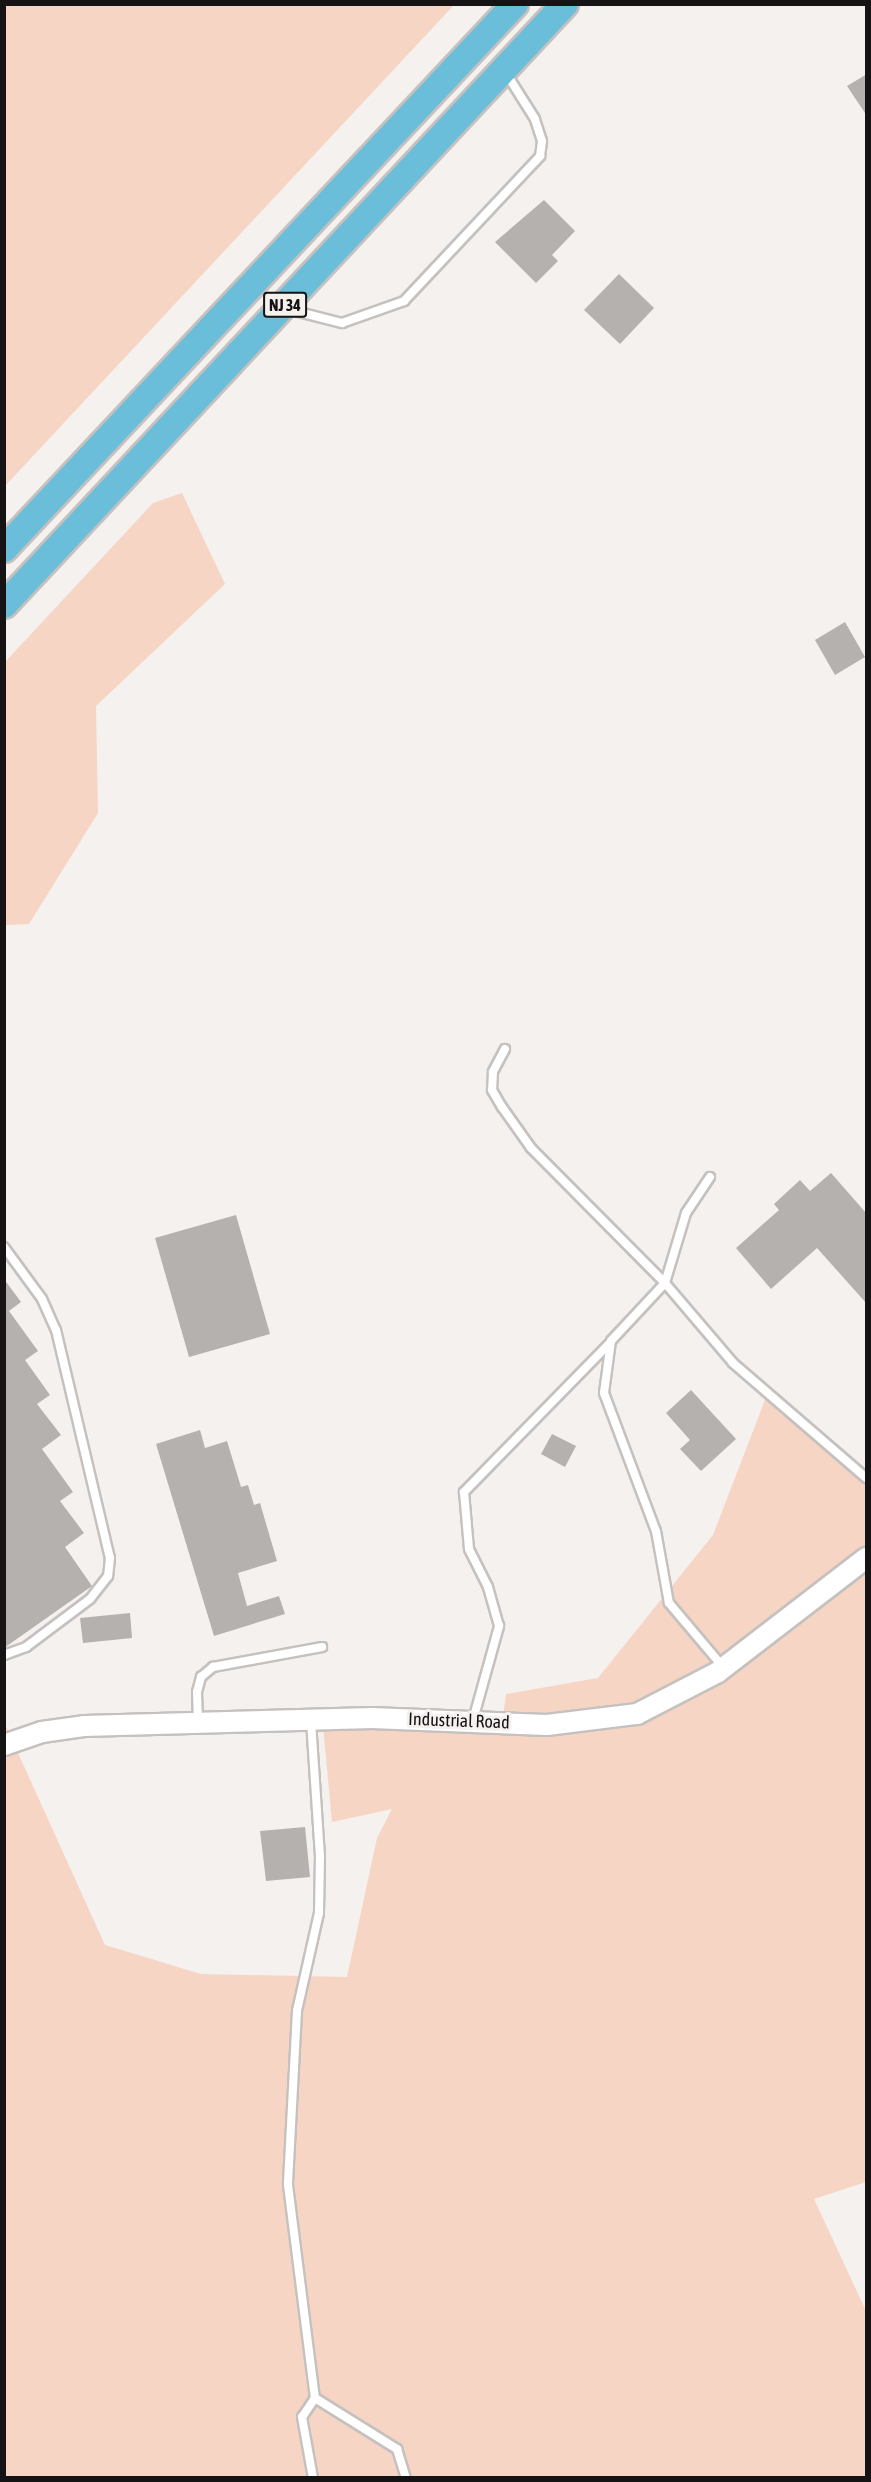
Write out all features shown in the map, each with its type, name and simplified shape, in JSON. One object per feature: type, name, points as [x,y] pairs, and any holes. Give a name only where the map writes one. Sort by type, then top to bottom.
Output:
[{"type":"highway","name":"NJ 34","points":[[4,549],[515,4]]},
{"type":"highway","name":"NJ 34","points":[[4,605],[566,4]]},
{"type":"street","name":"Industrial Road","points":[[4,1745],[42,1732],[84,1726],[311,1719],[472,1721],[547,1725],[637,1714],[672,1700],[723,1668],[867,1558]]},
{"type":"lane","points":[[282,307],[342,323],[404,302],[540,156],[542,141],[530,108],[504,70]]},
{"type":"lane","points":[[505,1049],[493,1072],[492,1090],[531,1148],[665,1283],[733,1363],[867,1478]]},
{"type":"lane","points":[[472,1721],[499,1626],[488,1587],[469,1549],[464,1492],[611,1343],[665,1283],[686,1213],[710,1177]]},
{"type":"lane","points":[[4,1247],[42,1299],[56,1330],[107,1534],[109,1567],[100,1589],[26,1647],[4,1655]]},
{"type":"lane","points":[[611,1343],[604,1393],[656,1531],[669,1603],[723,1668]]},
{"type":"lane","points":[[198,1721],[196,1692],[201,1677],[213,1667],[322,1647]]},
{"type":"lane","points":[[311,1719],[320,1856],[318,1913],[297,2011],[288,2185],[315,2398],[302,2417],[313,2478]]},
{"type":"lane","points":[[315,2398],[397,2449],[406,2478]]},
{"type":"shaded area","points":[[4,5],[454,5],[5,486],[4,486]]},
{"type":"shaded area","points":[[182,493],[225,584],[96,706],[98,813],[29,924],[5,925],[5,662],[153,503]]},
{"type":"shaded area","points":[[768,1392],[866,1479],[866,2182],[814,2199],[866,2311],[866,2477],[5,2477],[4,1722],[105,1945],[201,1974],[347,1977],[377,1838],[392,1809],[332,1822],[323,1726],[501,1731],[506,1694],[598,1678],[713,1535]]},
{"type":"building","points":[[867,74],[867,116],[847,86]]},
{"type":"building","points":[[544,200],[575,231],[552,255],[558,261],[536,283],[495,242]]},
{"type":"building","points":[[619,274],[654,308],[620,344],[584,310]]},
{"type":"building","points":[[845,622],[865,657],[835,675],[815,640]]},
{"type":"building","points":[[831,1173],[867,1214],[867,1304],[817,1248],[771,1289],[736,1248],[779,1210],[774,1204],[800,1180],[810,1191]]},
{"type":"building","points":[[236,1215],[270,1334],[189,1357],[155,1238]]},
{"type":"building","points":[[4,1279],[21,1302],[9,1311],[38,1351],[25,1360],[50,1395],[37,1404],[61,1435],[42,1449],[73,1492],[60,1501],[84,1533],[65,1547],[92,1586],[4,1648]]},
{"type":"building","points":[[691,1390],[736,1439],[701,1471],[680,1449],[690,1440],[666,1413]]},
{"type":"building","points":[[200,1430],[205,1448],[227,1441],[241,1487],[248,1485],[254,1505],[260,1503],[277,1561],[238,1573],[247,1606],[279,1596],[285,1614],[214,1636],[156,1444]]},
{"type":"building","points":[[552,1434],[576,1446],[565,1467],[541,1454]]},
{"type":"building","points":[[130,1613],[132,1638],[83,1643],[80,1618]]},
{"type":"building","points":[[305,1827],[310,1877],[266,1881],[260,1831]]}]
